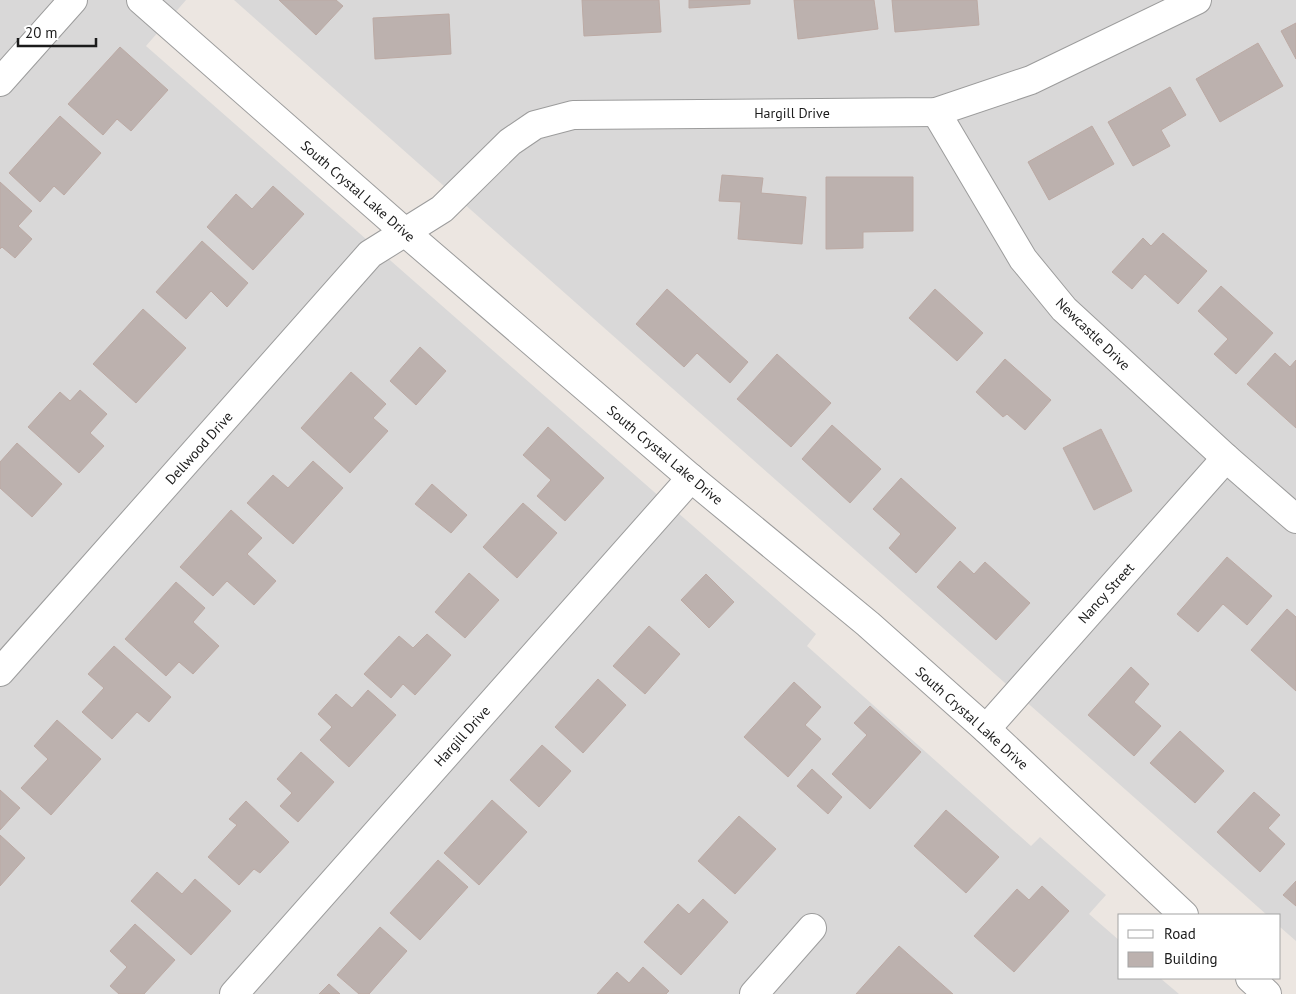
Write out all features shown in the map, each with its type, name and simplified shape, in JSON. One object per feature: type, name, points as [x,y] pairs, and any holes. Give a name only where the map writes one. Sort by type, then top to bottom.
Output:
[{"type":"street","points":[[0,82],[73,0]]},
{"type":"street","name":"South Crystal Lake Drive","points":[[141,0],[406,233],[691,478],[868,624],[986,729],[1183,914]]},
{"type":"street","name":"Hargill Drive","points":[[406,233],[442,209],[510,142],[535,126],[573,115],[936,112],[1030,80],[1197,0]]},
{"type":"street","name":"Newcastle Drive","points":[[936,112],[1023,259],[1064,309],[1226,458],[1296,519]]},
{"type":"street","name":"Dellwood Drive","points":[[0,672],[370,254],[406,233]]},
{"type":"street","name":"Nancy Street","points":[[986,729],[1226,458]]},
{"type":"street","name":"Hargill Drive","points":[[234,994],[691,478]]},
{"type":"street","points":[[754,994],[812,928]]},
{"type":"street","points":[[1251,979],[1267,994]]},
{"type":"shaded area","points":[[0,0],[186,0],[146,46],[816,634],[807,646],[1031,846],[1040,837],[1106,895],[1089,914],[1118,939],[1118,979],[1161,979],[1179,994],[0,994]]},
{"type":"shaded area","points":[[234,0],[1296,0],[1296,941],[1281,928],[1281,914],[1266,914]]},
{"type":"building","points":[[279,0],[336,0],[343,6],[316,35]]},
{"type":"building","points":[[582,0],[659,0],[661,32],[584,36]]},
{"type":"building","points":[[689,0],[750,0],[750,4],[689,8]]},
{"type":"building","points":[[794,0],[874,0],[878,29],[798,39]]},
{"type":"building","points":[[892,0],[977,0],[979,25],[895,32]]},
{"type":"building","points":[[449,14],[451,54],[375,59],[373,18]]},
{"type":"building","points":[[1296,23],[1296,59],[1281,31]]},
{"type":"building","points":[[1258,43],[1283,86],[1220,122],[1196,79]]},
{"type":"building","points":[[120,47],[168,90],[131,131],[117,119],[103,135],[68,104]]},
{"type":"building","points":[[1170,87],[1186,115],[1161,130],[1170,146],[1133,166],[1108,122]]},
{"type":"building","points":[[60,116],[101,153],[64,195],[54,186],[40,202],[9,173]]},
{"type":"building","points":[[1092,126],[1114,164],[1049,200],[1028,162]]},
{"type":"building","points":[[722,175],[763,178],[761,193],[806,197],[802,244],[738,239],[741,202],[719,201]]},
{"type":"building","points":[[826,177],[913,177],[913,231],[863,232],[863,248],[826,249]]},
{"type":"building","points":[[0,182],[32,211],[18,226],[32,239],[15,258],[2,247],[0,249]]},
{"type":"building","points":[[273,186],[304,214],[253,270],[207,227],[236,194],[252,209]]},
{"type":"building","points":[[1163,233],[1207,271],[1178,304],[1145,274],[1132,289],[1112,272],[1143,238],[1151,246]]},
{"type":"building","points":[[202,241],[248,283],[227,307],[211,291],[186,319],[156,292]]},
{"type":"building","points":[[1221,286],[1273,333],[1236,374],[1214,354],[1228,339],[1198,311]]},
{"type":"building","points":[[667,289],[748,362],[730,383],[697,353],[684,367],[636,324]]},
{"type":"building","points":[[935,289],[983,333],[957,361],[909,318]]},
{"type":"building","points":[[143,309],[186,348],[136,403],[93,364]]},
{"type":"building","points":[[420,347],[446,371],[416,405],[390,381]]},
{"type":"building","points":[[1275,353],[1290,367],[1296,360],[1296,428],[1247,384]]},
{"type":"building","points":[[777,354],[831,403],[791,447],[737,399]]},
{"type":"building","points":[[1005,359],[1051,400],[1025,430],[1007,414],[1003,417],[976,392]]},
{"type":"building","points":[[351,372],[386,404],[373,418],[388,431],[350,473],[301,428]]},
{"type":"building","points":[[80,390],[107,414],[90,433],[104,446],[79,473],[28,427],[60,392],[70,401]]},
{"type":"building","points":[[832,425],[881,469],[850,503],[802,459]]},
{"type":"building","points":[[548,427],[604,478],[565,521],[537,496],[551,480],[523,455]]},
{"type":"building","points":[[1101,429],[1132,491],[1094,510],[1063,448]]},
{"type":"building","points":[[17,443],[62,484],[32,517],[0,488],[0,462]]},
{"type":"building","points":[[313,461],[343,488],[293,544],[247,503],[273,475],[288,488]]},
{"type":"building","points":[[901,478],[956,528],[916,573],[889,548],[901,534],[873,509]]},
{"type":"building","points":[[432,484],[467,515],[451,533],[415,504]]},
{"type":"building","points":[[523,503],[557,533],[517,578],[483,547]]},
{"type":"building","points":[[231,510],[262,538],[247,554],[276,581],[254,605],[227,581],[213,596],[180,567]]},
{"type":"building","points":[[1227,557],[1272,596],[1247,625],[1223,604],[1198,632],[1177,614]]},
{"type":"building","points":[[960,561],[974,574],[985,562],[1030,603],[996,640],[937,587]]},
{"type":"building","points":[[469,573],[499,600],[465,638],[435,612]]},
{"type":"building","points":[[706,574],[734,602],[709,628],[681,600]]},
{"type":"building","points":[[176,582],[205,608],[193,622],[219,646],[193,674],[179,662],[166,676],[125,639]]},
{"type":"building","points":[[1287,609],[1296,617],[1296,691],[1251,650]]},
{"type":"building","points":[[649,626],[680,654],[645,694],[613,666]]},
{"type":"building","points":[[427,634],[451,655],[415,695],[403,684],[391,698],[364,674],[399,636],[413,648]]},
{"type":"building","points":[[114,646],[171,697],[149,722],[137,712],[112,739],[82,712],[104,688],[88,674]]},
{"type":"building","points":[[1131,667],[1149,684],[1134,702],[1161,726],[1134,756],[1088,715]]},
{"type":"building","points":[[598,679],[626,705],[583,753],[555,727]]},
{"type":"building","points":[[794,682],[821,707],[805,725],[821,739],[788,777],[744,737]]},
{"type":"building","points":[[368,690],[396,715],[349,767],[320,740],[332,727],[318,714],[336,694],[352,708]]},
{"type":"building","points":[[870,706],[921,752],[870,809],[832,774],[867,735],[854,723]]},
{"type":"building","points":[[57,720],[101,759],[51,815],[21,788],[48,759],[34,746]]},
{"type":"building","points":[[1180,731],[1224,771],[1195,803],[1150,763]]},
{"type":"building","points":[[542,745],[571,771],[539,807],[510,780]]},
{"type":"building","points":[[301,752],[334,782],[298,822],[280,806],[292,793],[277,779]]},
{"type":"building","points":[[812,769],[842,797],[828,814],[797,786]]},
{"type":"building","points":[[0,790],[20,808],[0,830]]},
{"type":"building","points":[[1254,792],[1280,815],[1268,828],[1285,844],[1260,872],[1217,832]]},
{"type":"building","points":[[492,800],[527,832],[479,885],[444,853]]},
{"type":"building","points":[[246,801],[289,842],[260,873],[254,869],[239,885],[208,857],[237,825],[229,819]]},
{"type":"building","points":[[946,810],[999,857],[966,893],[914,846]]},
{"type":"building","points":[[739,816],[776,849],[735,894],[698,861]]},
{"type":"building","points":[[0,835],[25,858],[0,886]]},
{"type":"building","points":[[438,860],[468,887],[420,940],[390,913]]},
{"type":"building","points":[[157,872],[182,894],[195,879],[231,911],[191,955],[131,901]]},
{"type":"building","points":[[1296,881],[1296,906],[1283,895]]},
{"type":"building","points":[[1042,886],[1069,911],[1014,972],[974,936],[1017,889],[1029,900]]},
{"type":"building","points":[[703,899],[728,922],[681,975],[644,942],[678,904],[689,914]]},
{"type":"building","points":[[135,924],[175,960],[144,994],[119,994],[110,986],[127,967],[110,951]]},
{"type":"building","points":[[380,927],[407,951],[369,994],[359,994],[337,975]]},
{"type":"building","points":[[899,946],[953,994],[856,994]]},
{"type":"building","points":[[643,967],[669,991],[666,994],[597,994],[617,972],[629,983]]},
{"type":"building","points":[[329,984],[340,994],[319,994]]}]
